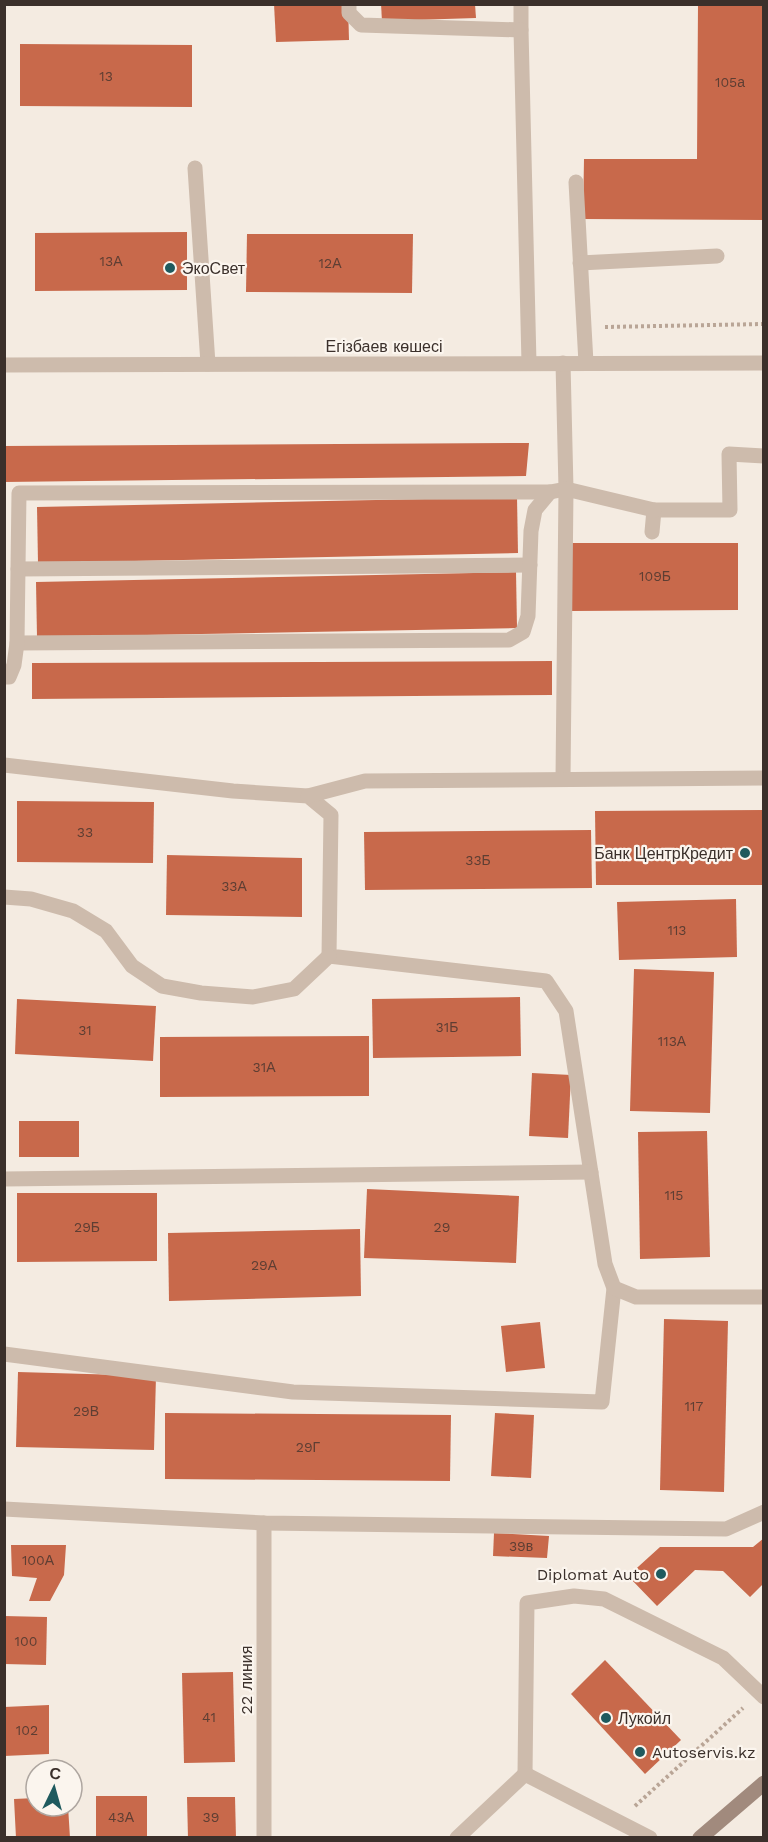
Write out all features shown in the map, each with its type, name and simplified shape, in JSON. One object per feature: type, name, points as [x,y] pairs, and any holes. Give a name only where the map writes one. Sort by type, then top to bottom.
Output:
[{"type":"main road","points":[[706,1836],[764,1783]]},
{"type":"street","points":[[349,4],[349,13],[361,25],[521,30]]},
{"type":"street","points":[[521,4],[529,363]]},
{"type":"street","points":[[195,168],[208,364]]},
{"type":"street","points":[[576,182],[586,363]]},
{"type":"street","points":[[580,263],[717,256]]},
{"type":"street","points":[[563,363],[558,491],[563,780]]},
{"type":"street","name":"Егізбаев көшесі","points":[[4,364],[764,363]]},
{"type":"street","points":[[4,677],[9,677],[14,665],[17,643],[19,493],[558,491],[654,510],[730,510],[729,454],[764,456]]},
{"type":"street","points":[[17,643],[509,640],[523,632],[528,616],[531,531],[535,510],[558,491]]},
{"type":"street","points":[[652,532],[654,510]]},
{"type":"street","points":[[18,569],[530,565]]},
{"type":"street","points":[[4,765],[233,791],[308,796],[365,781],[764,778]]},
{"type":"street","points":[[4,897],[31,899],[73,911],[106,931],[132,966],[162,986],[201,993],[253,997],[294,989],[329,956],[332,815],[308,796]]},
{"type":"street","points":[[4,1354],[293,1392],[602,1402],[614,1288],[605,1264],[566,1011],[546,981],[329,956]]},
{"type":"street","points":[[4,1179],[591,1172]]},
{"type":"street","points":[[614,1288],[636,1297],[764,1297]]},
{"type":"street","points":[[4,1509],[264,1523],[726,1529],[764,1512]]},
{"type":"street","name":"22 линия","points":[[264,1523],[264,1838]]},
{"type":"street","points":[[457,1838],[525,1774],[527,1603],[574,1596],[604,1599],[723,1658],[762,1695]]},
{"type":"street","points":[[525,1774],[650,1838]]},
{"type":"path","points":[[584,327],[764,324]]},
{"type":"path","points":[[617,1822],[762,1695]]},
{"type":"building","points":[[274,4],[348,4],[349,40],[276,42]]},
{"type":"building","points":[[381,4],[475,4],[476,18],[382,21]]},
{"type":"building","points":[[698,4],[764,4],[764,220],[583,219],[584,159],[697,159]]},
{"type":"building","points":[[20,44],[192,45],[192,107],[20,106]]},
{"type":"building","points":[[187,232],[187,290],[35,291],[35,233]]},
{"type":"building","points":[[247,234],[413,234],[412,293],[246,292]]},
{"type":"building","points":[[529,443],[526,476],[4,482],[4,446]]},
{"type":"building","points":[[517,497],[518,553],[38,563],[37,507]]},
{"type":"building","points":[[571,543],[738,543],[738,610],[572,611]]},
{"type":"building","points":[[516,572],[517,628],[37,637],[36,582]]},
{"type":"building","points":[[552,661],[552,695],[32,699],[32,663]]},
{"type":"building","points":[[17,801],[154,802],[153,863],[17,862]]},
{"type":"building","points":[[764,810],[764,885],[596,885],[595,811]]},
{"type":"building","points":[[591,830],[592,888],[365,890],[364,832]]},
{"type":"building","points":[[167,855],[302,858],[302,917],[166,915]]},
{"type":"building","points":[[736,899],[737,957],[619,960],[617,902]]},
{"type":"building","points":[[634,969],[714,972],[710,1113],[630,1111]]},
{"type":"building","points":[[520,997],[521,1056],[373,1058],[372,999]]},
{"type":"building","points":[[17,999],[156,1006],[153,1061],[15,1054]]},
{"type":"building","points":[[369,1036],[369,1096],[160,1097],[160,1037]]},
{"type":"building","points":[[532,1073],[571,1075],[568,1138],[529,1136]]},
{"type":"building","points":[[19,1121],[79,1121],[79,1157],[19,1157]]},
{"type":"building","points":[[707,1131],[710,1257],[640,1259],[638,1132]]},
{"type":"building","points":[[367,1189],[519,1196],[516,1263],[364,1258]]},
{"type":"building","points":[[17,1193],[157,1193],[157,1261],[17,1262]]},
{"type":"building","points":[[360,1229],[361,1296],[169,1301],[168,1233]]},
{"type":"building","points":[[664,1319],[728,1321],[724,1492],[660,1490]]},
{"type":"building","points":[[540,1322],[545,1368],[506,1372],[501,1326]]},
{"type":"building","points":[[18,1372],[156,1376],[154,1450],[16,1447]]},
{"type":"building","points":[[165,1413],[451,1415],[450,1481],[165,1479]]},
{"type":"building","points":[[495,1413],[534,1415],[531,1478],[491,1476]]},
{"type":"building","points":[[494,1533],[549,1536],[547,1558],[493,1556]]},
{"type":"building","name":"Diplomat Auto","points":[[764,1538],[764,1583],[750,1597],[723,1571],[695,1570],[657,1606],[628,1576],[660,1547],[753,1547]]},
{"type":"building","points":[[11,1545],[66,1545],[64,1575],[50,1601],[29,1601],[37,1578],[12,1576]]},
{"type":"building","points":[[4,1616],[47,1617],[46,1665],[4,1664]]},
{"type":"building","points":[[605,1660],[681,1740],[645,1774],[571,1694]]},
{"type":"building","points":[[233,1672],[235,1762],[184,1763],[182,1673]]},
{"type":"building","points":[[49,1705],[49,1754],[4,1756],[4,1707]]},
{"type":"building","points":[[96,1796],[147,1796],[147,1838],[96,1838]]},
{"type":"building","points":[[187,1797],[235,1797],[236,1838],[188,1838]]},
{"type":"building","points":[[14,1799],[24,1799],[24,1818],[69,1818],[70,1838],[16,1838]]},
{"type":"place","name":"ЭкоСвет","points":[[170,268]]},
{"type":"place","name":"Банк ЦентрКредит","points":[[745,853]]},
{"type":"place","name":"Diplomat Auto","points":[[661,1574]]},
{"type":"place","name":"Лукойл","points":[[606,1718]]},
{"type":"place","name":"Autoservis.kz","points":[[640,1752]]}]
